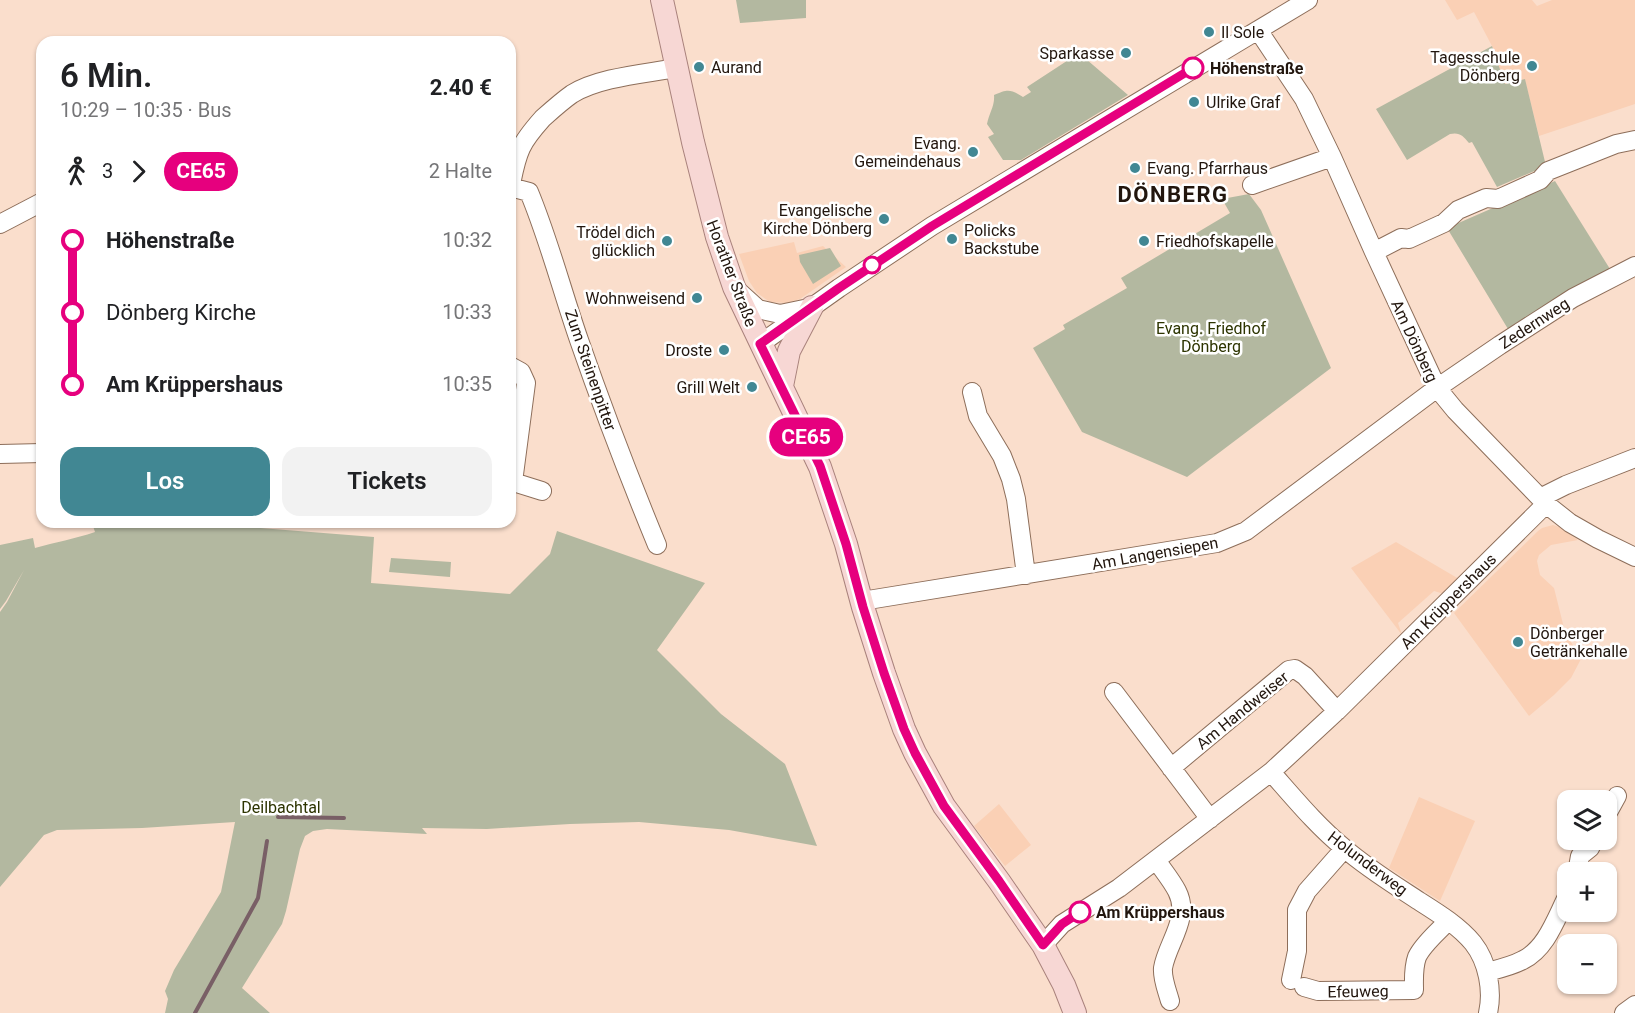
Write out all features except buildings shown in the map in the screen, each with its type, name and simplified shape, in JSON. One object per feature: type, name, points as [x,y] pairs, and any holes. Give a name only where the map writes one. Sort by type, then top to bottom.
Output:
[{"type":"main road","name":"Horather Straße","points":[[662,0],[717,237],[734,287],[820,466],[884,673],[904,729],[944,806],[1043,945],[1076,1013]]},
{"type":"main road","points":[[782,386],[789,351],[812,307]]},
{"type":"street","points":[[760,344],[932,226],[1308,0]]},
{"type":"street","name":"Am Dönberg","points":[[1258,30],[1304,99],[1437,388],[1455,410],[1543,501],[1570,523],[1635,557]]},
{"type":"street","points":[[516,161],[521,147],[532,130],[554,108],[572,95],[586,88],[615,80],[676,68]]},
{"type":"street","points":[[1374,252],[1401,238],[1409,239],[1444,223],[1458,210],[1486,198],[1498,200],[1540,180],[1548,171],[1616,144],[1635,140]]},
{"type":"street","points":[[1252,185],[1332,157]]},
{"type":"street","name":"Zum Steinenpitter","points":[[516,189],[529,192],[540,219],[590,371],[624,465],[657,545]]},
{"type":"street","points":[[0,224],[36,205]]},
{"type":"street","name":"Zedernweg","points":[[1437,388],[1573,298],[1633,273]]},
{"type":"street","points":[[734,287],[758,309],[780,314],[812,307]]},
{"type":"street","points":[[516,369],[521,372],[526,383],[516,454]]},
{"type":"street","name":"Am Langensiepen","points":[[862,601],[1217,543],[1246,531],[1437,388]]},
{"type":"street","points":[[972,392],[978,416],[1002,456],[1011,479],[1016,499],[1026,575]]},
{"type":"street","points":[[0,454],[36,453]]},
{"type":"street","points":[[1543,501],[1566,485],[1635,458]]},
{"type":"street","points":[[516,483],[542,491]]},
{"type":"street","name":"Am Krüppershaus","points":[[1043,945],[1062,924],[1119,888],[1271,772],[1337,711],[1543,501]]},
{"type":"street","name":"Am Handweiser","points":[[1171,768],[1289,670],[1295,669],[1305,676],[1337,711]]},
{"type":"street","points":[[1114,692],[1210,819]]},
{"type":"street","name":"Holunderweg","points":[[1271,772],[1344,849],[1448,921],[1474,945],[1487,972],[1491,1000],[1488,1013]]},
{"type":"street","name":"Efeuweg","points":[[1344,849],[1307,891],[1297,910],[1297,983],[1318,991],[1414,990],[1414,969],[1418,957],[1448,921]]},
{"type":"street","points":[[1579,862],[1580,856],[1588,850]]},
{"type":"street","points":[[1156,860],[1178,892],[1182,908],[1164,966],[1163,976],[1170,1000]]},
{"type":"street","points":[[1487,972],[1522,960],[1538,949],[1557,916]]},
{"type":"street","points":[[1624,1013],[1635,1005]]},
{"type":"shaded area","points":[[1445,0],[1532,0],[1537,6],[1552,0],[1635,0],[1635,104],[1539,136],[1525,80],[1505,85],[1492,46],[1474,12],[1457,20]]},
{"type":"shaded area","points":[[794,242],[797,253],[823,246],[846,267],[800,299],[786,303],[770,302],[757,293],[749,281],[739,254]]},
{"type":"shaded area","points":[[1553,525],[1578,540],[1551,545],[1539,555],[1537,561],[1540,575],[1554,588],[1565,632],[1581,659],[1571,678],[1529,716],[1454,613],[1538,531]]},
{"type":"shaded area","points":[[1396,542],[1459,579],[1444,594],[1434,591],[1398,623],[1402,635],[1351,568]]},
{"type":"shaded area","points":[[1419,797],[1475,821],[1440,901],[1389,868]]},
{"type":"shaded area","points":[[999,804],[1031,845],[1005,866],[974,826]]},
{"type":"green space","points":[[736,0],[806,0],[806,18],[740,23]]},
{"type":"green space","points":[[1492,46],[1505,84],[1525,79],[1546,166],[1497,187],[1472,142],[1469,143],[1459,134],[1450,134],[1407,160],[1376,109]]},
{"type":"green space","points":[[1079,53],[1128,95],[1021,160],[1003,160],[988,137],[994,134],[987,124],[994,103],[994,95],[1009,91],[1023,97],[1031,92],[1027,87]]},
{"type":"green space","points":[[1555,181],[1610,269],[1508,329],[1447,228]]},
{"type":"green space","name":"Evang. Friedhof Dönberg","points":[[1249,194],[1261,210],[1331,368],[1187,477],[1082,432],[1033,348],[1065,329],[1063,325],[1127,288],[1121,278],[1230,213],[1222,199]]},
{"type":"green space","points":[[830,248],[841,266],[813,284],[800,262],[799,255]]},
{"type":"green space","name":"Deilbachtal","points":[[94,528],[259,528],[374,537],[371,583],[510,594],[550,554],[557,531],[705,583],[657,650],[721,714],[785,764],[817,846],[729,830],[639,822],[487,829],[422,828],[427,834],[327,829],[313,831],[305,836],[300,849],[282,924],[242,988],[270,1013],[165,1013],[168,999],[165,991],[174,970],[221,892],[235,822],[142,828],[57,830],[44,835],[0,887],[0,612],[24,570],[0,609],[0,545],[33,538],[35,548],[95,532]]},
{"type":"green space","points":[[391,558],[451,562],[450,577],[389,572]]},
{"type":"waterway","points":[[278,817],[344,818]]},
{"type":"waterway","points":[[195,1013],[258,898],[267,841]]},
{"type":"bus line","name":"CE65","points":[[1080,912],[1062,924],[1043,945],[944,806],[904,729],[884,673],[820,466],[760,344],[932,226],[1193,68]]},
{"type":"place","name":"Il Sole","points":[[1209,32]]},
{"type":"place","name":"Sparkasse","points":[[1126,53]]},
{"type":"place","name":"Tagesschule Dönberg","points":[[1532,66]]},
{"type":"place","name":"Aurand","points":[[699,67]]},
{"type":"place","name":"Höhenstraße","points":[[1193,68]]},
{"type":"place","name":"Ulrike Graf","points":[[1194,102]]},
{"type":"place","name":"Evang. Gemeindehaus","points":[[973,152]]},
{"type":"place","name":"Evang. Pfarrhaus","points":[[1135,168]]},
{"type":"place","name":"Evangelische Kirche Dönberg","points":[[884,219]]},
{"type":"place","name":"Policks Backstube","points":[[952,239]]},
{"type":"place","name":"Trödel dich glücklich","points":[[667,241]]},
{"type":"place","name":"Friedhofskapelle","points":[[1144,241]]},
{"type":"place","name":"Wohnweisend","points":[[697,298]]},
{"type":"place","name":"Droste","points":[[724,350]]},
{"type":"place","name":"Grill Welt","points":[[752,387]]},
{"type":"place","name":"Dönberger Getränkehalle","points":[[1518,642]]},
{"type":"place","name":"Am Krüppershaus","points":[[1080,912]]},
{"type":"district","name":"DÖNBERG","points":[[1173,194]]}]
